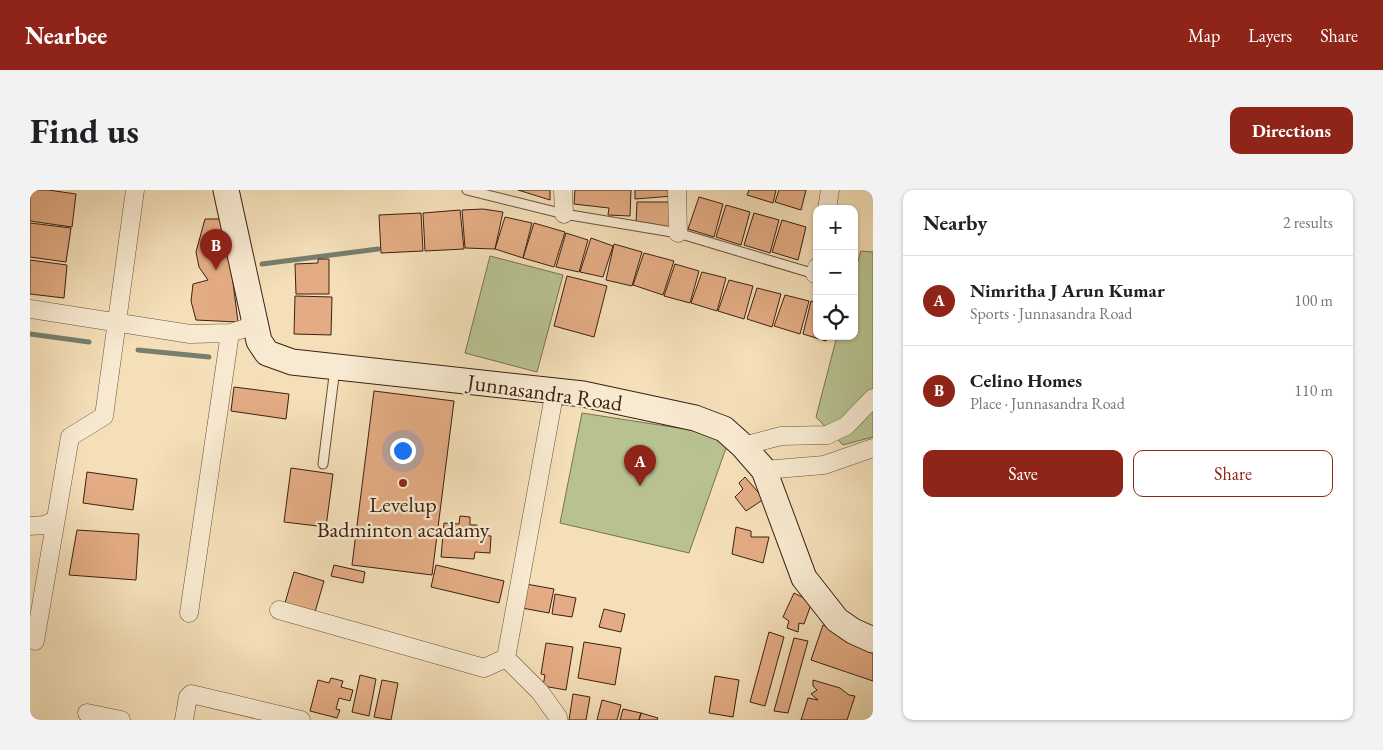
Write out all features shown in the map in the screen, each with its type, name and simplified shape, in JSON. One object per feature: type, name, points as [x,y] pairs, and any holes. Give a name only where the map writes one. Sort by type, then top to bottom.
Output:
[{"type":"street","points":[[35,640],[70,437],[104,416],[135,190]]},
{"type":"street","name":"Junnasandra Road","points":[[226,190],[254,318],[260,341],[268,353],[292,362],[583,394],[695,418],[724,429],[743,446],[764,470],[804,578],[837,620],[853,631],[873,640]]},
{"type":"street","points":[[563,190],[564,214]]},
{"type":"street","points":[[677,190],[678,233]]},
{"type":"street","points":[[828,205],[830,190]]},
{"type":"street","points":[[30,309],[190,334],[230,333],[246,328],[254,318]]},
{"type":"street","points":[[189,613],[230,333]]},
{"type":"street","points":[[506,658],[555,390]]},
{"type":"street","points":[[743,446],[781,436],[827,435],[846,426],[873,398]]},
{"type":"street","points":[[764,470],[824,465],[873,448]]},
{"type":"street","points":[[30,526],[45,524],[55,520]]},
{"type":"street","points":[[279,610],[484,668],[506,658]]},
{"type":"street","points":[[506,658],[540,692],[558,717],[558,720]]},
{"type":"street","points":[[184,720],[190,694],[300,720]]},
{"type":"street","points":[[87,713],[121,720]]},
{"type":"lane","points":[[467,190],[564,214],[678,233],[813,270]]},
{"type":"lane","points":[[323,464],[335,367]]},
{"type":"green space","points":[[861,251],[873,252],[873,437],[843,445],[816,417],[836,340],[858,340],[858,261]]},
{"type":"green space","points":[[490,256],[563,275],[537,372],[465,353]]},
{"type":"green space","points":[[582,413],[711,433],[726,448],[689,553],[560,523]]},
{"type":"building","points":[[30,190],[48,190],[76,194],[72,227],[30,221]]},
{"type":"building","points":[[518,190],[550,190],[550,200]]},
{"type":"building","points":[[575,190],[631,190],[630,216],[608,215],[609,208],[574,204]]},
{"type":"building","points":[[635,190],[672,190],[673,196],[635,199]]},
{"type":"building","points":[[749,190],[776,190],[773,203],[747,195]]},
{"type":"building","points":[[779,190],[806,190],[801,210],[775,202]]},
{"type":"building","points":[[699,197],[723,204],[714,237],[688,229]]},
{"type":"building","points":[[637,202],[674,202],[675,231],[636,224]]},
{"type":"building","points":[[726,205],[750,212],[741,245],[716,237]]},
{"type":"building","points":[[483,209],[503,212],[495,249],[465,248],[462,210]]},
{"type":"building","points":[[460,210],[464,249],[425,251],[423,213]]},
{"type":"building","points":[[421,213],[423,251],[381,253],[379,215]]},
{"type":"building","points":[[754,213],[779,220],[770,253],[744,245]]},
{"type":"building","points":[[505,217],[532,223],[523,258],[495,249]]},
{"type":"building","points":[[205,219],[225,219],[238,322],[196,320],[191,301],[193,284],[208,280],[199,267],[196,252]]},
{"type":"building","points":[[782,220],[806,227],[798,260],[772,252]]},
{"type":"building","points":[[30,223],[71,228],[66,262],[30,257]]},
{"type":"building","points":[[534,223],[565,232],[554,267],[523,258]]},
{"type":"building","points":[[566,233],[588,240],[579,272],[556,267]]},
{"type":"building","points":[[591,238],[613,246],[603,277],[580,272]]},
{"type":"building","points":[[614,244],[642,252],[632,286],[606,280]]},
{"type":"building","points":[[644,253],[674,261],[663,295],[633,285]]},
{"type":"building","points":[[318,259],[329,259],[329,294],[296,294],[295,264],[318,263]]},
{"type":"building","points":[[30,260],[67,265],[64,298],[30,294]]},
{"type":"building","points":[[675,264],[699,271],[690,303],[664,296]]},
{"type":"building","points":[[702,272],[726,278],[717,311],[691,303]]},
{"type":"building","points":[[567,276],[607,286],[594,337],[554,326]]},
{"type":"building","points":[[729,280],[753,286],[744,319],[718,311]]},
{"type":"building","points":[[757,288],[781,294],[772,327],[747,319]]},
{"type":"building","points":[[785,295],[809,301],[800,334],[774,326]]},
{"type":"building","points":[[295,296],[332,297],[331,335],[294,334]]},
{"type":"building","points":[[811,301],[813,302],[813,337],[803,334]]},
{"type":"building","points":[[234,387],[289,394],[286,419],[231,411]]},
{"type":"building","name":"Levelup Badminton acadamy","points":[[374,391],[454,401],[432,575],[352,565]]},
{"type":"building","points":[[291,468],[333,474],[326,527],[284,522]]},
{"type":"building","points":[[87,472],[137,479],[133,510],[83,503]]},
{"type":"building","points":[[745,477],[764,499],[746,511],[735,497],[743,489],[739,483]]},
{"type":"building","points":[[460,516],[470,517],[470,525],[477,525],[476,535],[491,536],[490,553],[475,552],[474,559],[441,557],[444,523],[459,524]]},
{"type":"building","points":[[736,527],[751,531],[751,537],[769,537],[763,563],[732,554]]},
{"type":"building","points":[[77,530],[139,534],[136,580],[69,575]]},
{"type":"building","points":[[334,565],[365,572],[363,583],[331,576]]},
{"type":"building","points":[[436,565],[504,581],[499,603],[431,587]]},
{"type":"building","points":[[294,572],[324,581],[315,612],[285,603]]},
{"type":"building","points":[[526,584],[554,589],[549,613],[522,608]]},
{"type":"building","points":[[794,593],[812,602],[804,624],[799,623],[798,632],[787,628],[789,621],[783,617]]},
{"type":"building","points":[[555,594],[576,598],[572,617],[552,614]]},
{"type":"building","points":[[604,609],[625,614],[621,632],[599,627]]},
{"type":"building","points":[[823,625],[873,643],[873,681],[811,660]]},
{"type":"building","points":[[769,632],[784,637],[765,706],[750,702]]},
{"type":"building","points":[[794,638],[808,641],[788,713],[774,711]]},
{"type":"building","points":[[584,642],[621,648],[615,685],[578,678]]},
{"type":"building","points":[[546,643],[573,647],[566,690],[543,686],[545,675],[541,674]]},
{"type":"building","points":[[360,675],[376,679],[369,716],[352,712]]},
{"type":"building","points":[[715,676],[739,680],[733,717],[709,713]]},
{"type":"building","points":[[331,678],[343,681],[341,687],[353,690],[350,701],[339,698],[336,709],[340,710],[337,718],[310,711],[318,680],[329,683]]},
{"type":"building","points":[[382,680],[398,683],[391,720],[374,717]]},
{"type":"building","points":[[813,680],[840,688],[849,695],[855,696],[847,720],[801,720],[808,698],[818,700],[811,694],[817,690],[813,686]]},
{"type":"building","points":[[573,694],[590,697],[586,720],[569,720]]},
{"type":"building","points":[[602,700],[621,705],[617,720],[597,720]]},
{"type":"building","points":[[623,709],[641,713],[639,720],[620,720]]},
{"type":"building","points":[[641,713],[658,718],[657,720],[639,720]]},
{"type":"waterway","points":[[262,264],[378,249]]},
{"type":"waterway","points":[[30,334],[89,342]]},
{"type":"waterway","points":[[138,350],[209,357]]},
{"type":"place","name":"Celino Homes","points":[[216,270]]},
{"type":"place","name":"Levelup Badminton acadamy","points":[[403,483]]},
{"type":"place","name":"Nimritha J Arun Kumar","points":[[640,486]]}]
